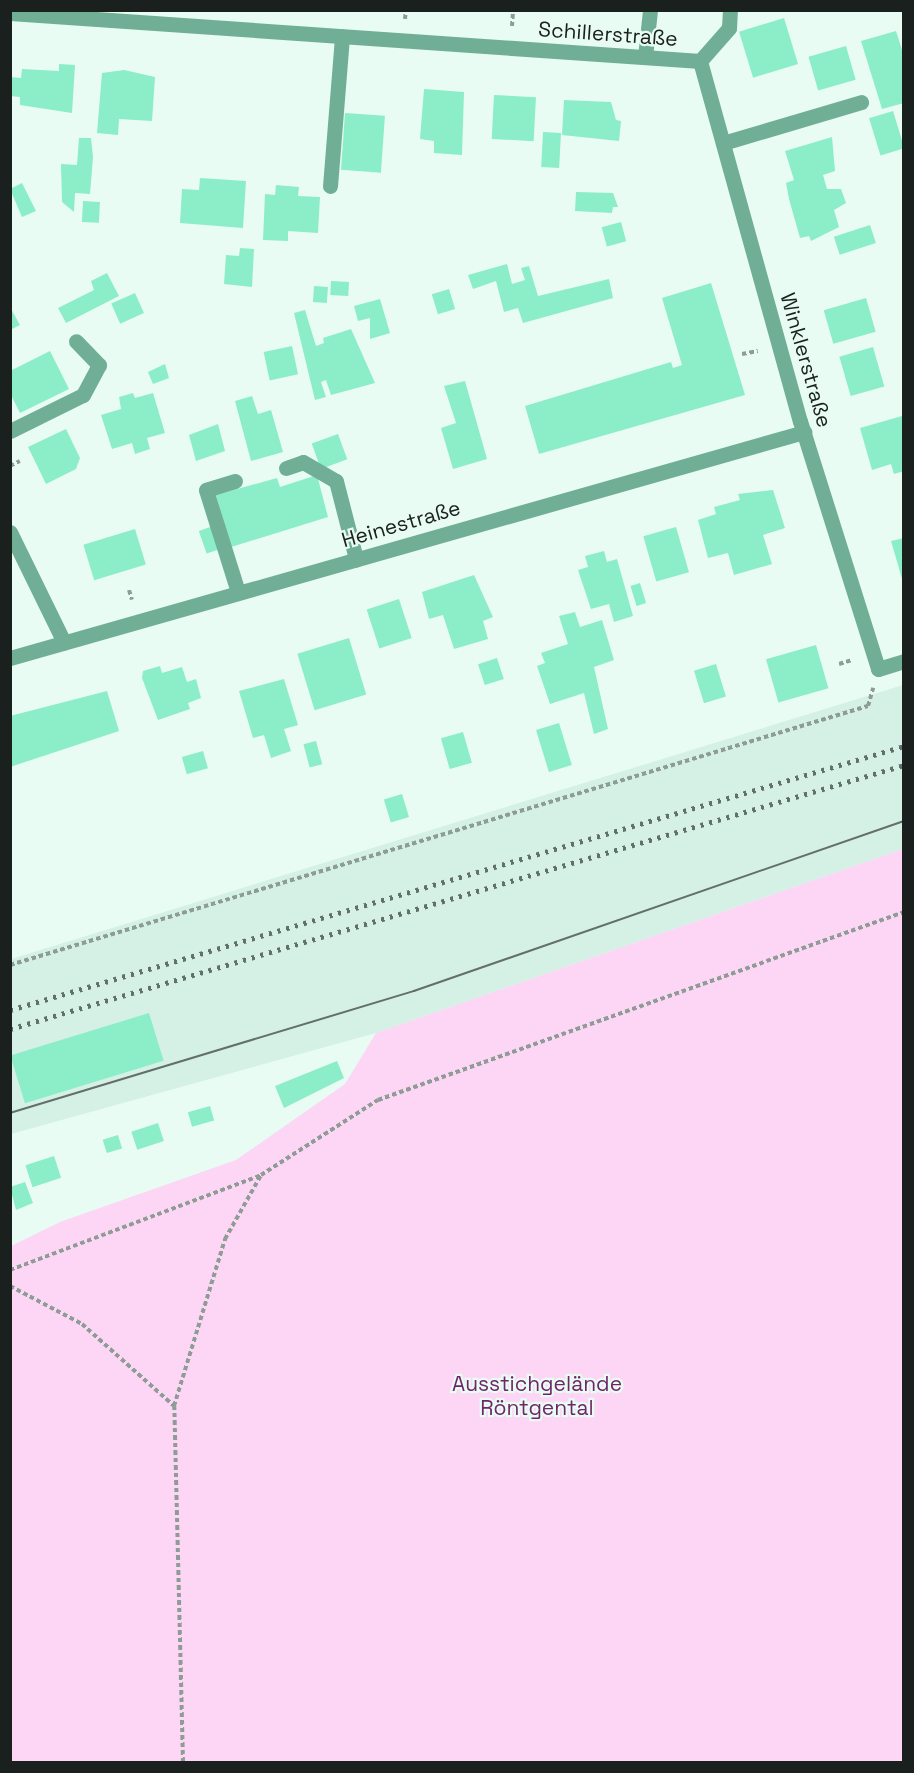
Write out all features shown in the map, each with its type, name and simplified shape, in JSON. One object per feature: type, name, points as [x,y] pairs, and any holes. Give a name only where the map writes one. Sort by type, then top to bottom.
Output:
[{"type":"street","points":[[645,57],[650,10]]},
{"type":"street","points":[[700,61],[729,28],[730,10]]},
{"type":"street","name":"Schillerstraße","points":[[10,13],[700,61]]},
{"type":"street","points":[[330,186],[342,36]]},
{"type":"street","name":"Winklerstraße","points":[[700,61],[804,432],[878,669]]},
{"type":"street","points":[[723,143],[861,102]]},
{"type":"street","points":[[10,431],[83,395],[99,365],[76,341]]},
{"type":"street","name":"Heinestraße","points":[[10,658],[804,432]]},
{"type":"street","points":[[286,468],[303,462],[336,481],[356,559]]},
{"type":"street","points":[[235,481],[206,490],[238,592]]},
{"type":"street","points":[[10,532],[64,642]]},
{"type":"street","points":[[878,669],[903,661]]},
{"type":"path","points":[[10,466],[20,461]]},
{"type":"path","points":[[10,965],[868,706],[878,669]]},
{"type":"path","points":[[10,1270],[261,1175],[378,1100],[903,912]]},
{"type":"path","points":[[183,1762],[174,1406],[225,1239],[261,1175]]},
{"type":"path","points":[[10,1286],[82,1324],[174,1406]]},
{"type":"shaded area","points":[[903,685],[903,849],[376,1033],[11,1134],[11,959]]},
{"type":"green space","name":"Ausstichgelände Röntgental","points":[[903,849],[903,1762],[11,1762],[11,1246],[60,1222],[236,1160],[345,1084],[376,1033]]},
{"type":"building","points":[[784,18],[798,64],[753,78],[739,32]]},
{"type":"building","points":[[896,31],[904,56],[904,103],[882,109],[861,41]]},
{"type":"building","points":[[846,46],[856,80],[818,90],[809,57]]},
{"type":"building","points":[[59,64],[75,65],[72,113],[20,105],[20,97],[10,96],[11,77],[21,78],[22,69],[59,71]]},
{"type":"building","points":[[124,70],[155,77],[152,121],[119,119],[118,135],[97,133],[102,73]]},
{"type":"building","points":[[424,89],[464,92],[462,155],[434,153],[434,141],[420,139]]},
{"type":"building","points":[[494,95],[536,97],[534,141],[492,139]]},
{"type":"building","points":[[564,100],[611,102],[616,120],[621,121],[619,141],[562,135]]},
{"type":"building","points":[[893,111],[904,148],[880,156],[869,118]]},
{"type":"building","points":[[345,113],[385,116],[381,173],[341,170]]},
{"type":"building","points":[[543,132],[561,133],[559,168],[541,167]]},
{"type":"building","points":[[832,137],[835,171],[823,175],[827,189],[841,189],[846,203],[834,210],[839,227],[811,241],[809,236],[800,238],[786,183],[794,180],[785,151]]},
{"type":"building","points":[[79,138],[91,138],[93,157],[90,194],[75,193],[74,212],[62,202],[61,164],[77,165]]},
{"type":"building","points":[[200,178],[246,181],[243,228],[180,223],[182,189],[199,190]]},
{"type":"building","points":[[22,183],[36,211],[22,217],[10,189]]},
{"type":"building","points":[[276,185],[299,187],[298,196],[320,197],[318,233],[288,231],[288,241],[263,240],[265,194],[275,195]]},
{"type":"building","points":[[576,192],[613,193],[618,207],[613,207],[612,213],[575,211]]},
{"type":"building","points":[[83,201],[100,202],[99,223],[82,222]]},
{"type":"building","points":[[621,222],[626,241],[607,246],[602,227]]},
{"type":"building","points":[[870,225],[876,243],[840,255],[834,237]]},
{"type":"building","points":[[240,248],[254,249],[252,287],[224,284],[226,255],[239,256]]},
{"type":"building","points":[[507,264],[512,284],[525,280],[521,268],[529,266],[538,296],[609,279],[613,298],[523,323],[518,308],[504,312],[496,281],[473,289],[468,275]]},
{"type":"building","points":[[107,273],[119,296],[66,323],[58,308],[94,290],[91,281]]},
{"type":"building","points":[[331,281],[349,282],[348,296],[330,295]]},
{"type":"building","points":[[711,283],[745,395],[539,454],[525,406],[671,362],[673,368],[682,365],[662,298]]},
{"type":"building","points":[[314,286],[328,287],[327,303],[313,302]]},
{"type":"building","points":[[449,289],[455,309],[438,314],[432,294]]},
{"type":"building","points":[[135,293],[144,313],[120,324],[111,304]]},
{"type":"building","points":[[866,298],[876,332],[833,344],[824,310]]},
{"type":"building","points":[[380,299],[390,333],[370,339],[370,318],[358,321],[354,306]]},
{"type":"building","points":[[10,307],[20,325],[10,330]]},
{"type":"building","points":[[305,310],[316,346],[324,343],[323,338],[351,329],[375,383],[331,395],[326,380],[321,382],[326,397],[315,400],[294,313]]},
{"type":"building","points":[[292,346],[298,374],[270,380],[264,352]]},
{"type":"building","points":[[873,347],[884,386],[851,396],[839,357]]},
{"type":"building","points":[[50,351],[69,389],[20,413],[10,393],[10,371]]},
{"type":"building","points":[[165,364],[169,378],[153,384],[148,372]]},
{"type":"building","points":[[465,381],[487,459],[453,469],[441,428],[456,423],[444,386]]},
{"type":"building","points":[[133,393],[135,398],[153,393],[165,433],[147,438],[150,449],[135,454],[132,443],[112,449],[101,415],[121,409],[119,397]]},
{"type":"building","points":[[252,396],[258,414],[271,410],[283,452],[251,461],[235,401]]},
{"type":"building","points":[[902,416],[904,471],[894,474],[891,464],[872,470],[860,428]]},
{"type":"building","points":[[218,424],[225,451],[196,461],[189,435]]},
{"type":"building","points":[[66,429],[80,458],[76,469],[46,484],[28,447]]},
{"type":"building","points":[[338,434],[347,459],[321,469],[312,444]]},
{"type":"building","points":[[317,475],[328,517],[231,547],[216,495],[277,478],[280,487]]},
{"type":"building","points":[[773,490],[785,528],[763,535],[772,564],[734,575],[728,553],[708,558],[698,520],[716,514],[714,507],[740,500],[738,494]]},
{"type":"building","points":[[213,526],[221,549],[207,554],[199,531]]},
{"type":"building","points":[[676,527],[689,572],[656,582],[643,536]]},
{"type":"building","points":[[135,529],[146,564],[94,580],[83,545]]},
{"type":"building","points":[[904,538],[904,581],[903,582],[891,541]]},
{"type":"building","points":[[604,551],[607,562],[617,559],[633,616],[614,622],[609,604],[591,609],[578,570],[588,567],[585,556]]},
{"type":"building","points":[[474,575],[493,617],[483,621],[488,639],[454,649],[443,615],[429,619],[422,592]]},
{"type":"building","points":[[640,583],[646,603],[637,606],[630,586]]},
{"type":"building","points":[[399,599],[412,638],[379,648],[367,610]]},
{"type":"building","points":[[575,612],[580,627],[602,620],[614,660],[594,667],[608,729],[594,734],[584,693],[550,704],[537,666],[545,663],[541,653],[568,644],[559,616]]},
{"type":"building","points":[[349,638],[366,694],[315,710],[297,654]]},
{"type":"building","points":[[816,645],[828,688],[778,703],[766,659]]},
{"type":"building","points":[[497,658],[504,679],[485,685],[478,664]]},
{"type":"building","points":[[716,664],[726,697],[704,703],[694,671]]},
{"type":"building","points":[[160,666],[162,673],[182,667],[187,682],[196,679],[201,698],[188,703],[190,709],[158,720],[142,678],[143,671]]},
{"type":"building","points":[[284,679],[298,725],[284,729],[291,751],[271,758],[264,735],[253,738],[239,691]]},
{"type":"building","points":[[107,691],[119,731],[10,767],[10,716]]},
{"type":"building","points":[[559,723],[572,765],[549,772],[536,730]]},
{"type":"building","points":[[463,732],[472,763],[450,769],[441,738]]},
{"type":"building","points":[[316,741],[322,764],[310,768],[303,744]]},
{"type":"building","points":[[203,751],[208,768],[187,774],[182,757]]},
{"type":"building","points":[[402,794],[409,817],[391,823],[384,800]]},
{"type":"building","points":[[149,1013],[164,1061],[25,1103],[10,1055]]},
{"type":"building","points":[[337,1061],[344,1078],[284,1108],[275,1086]]},
{"type":"building","points":[[210,1106],[214,1120],[192,1127],[188,1112]]},
{"type":"building","points":[[158,1123],[164,1141],[137,1150],[131,1132]]},
{"type":"building","points":[[118,1135],[122,1148],[107,1153],[103,1140]]},
{"type":"building","points":[[54,1156],[61,1178],[33,1187],[25,1165]]},
{"type":"building","points":[[25,1182],[33,1203],[16,1210],[10,1187]]},
{"type":"tram line","points":[[10,1113],[414,991],[904,821]]},
{"type":"railway","points":[[10,1010],[904,746]]},
{"type":"railway","points":[[10,1029],[904,765]]}]
